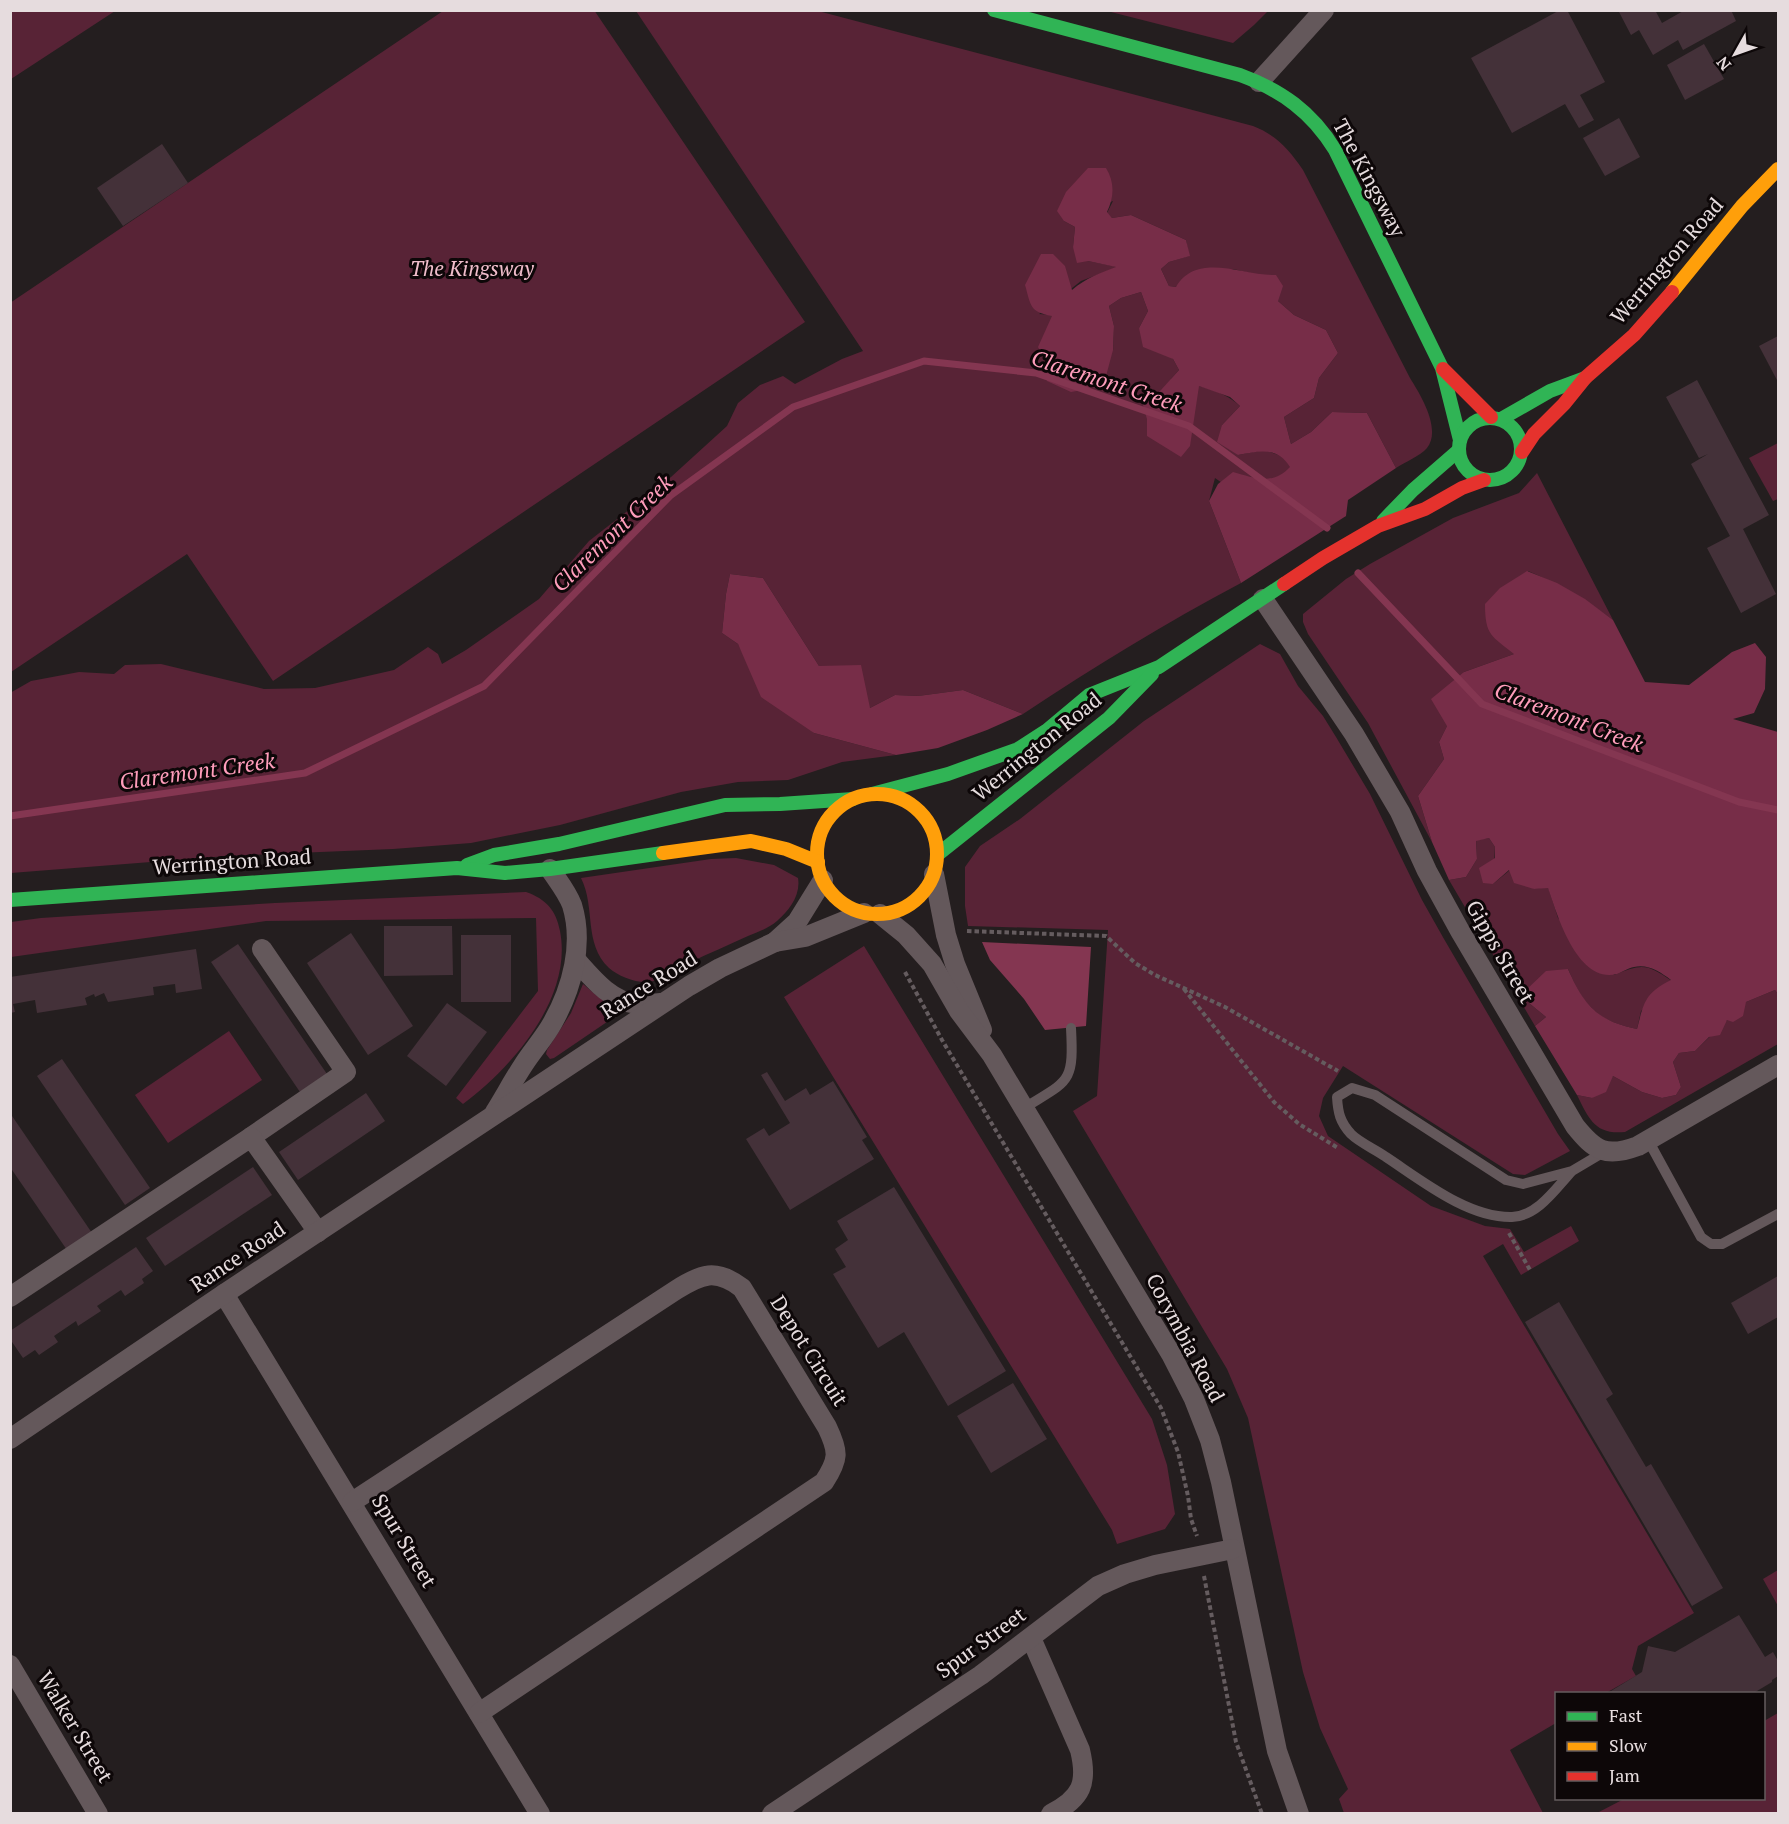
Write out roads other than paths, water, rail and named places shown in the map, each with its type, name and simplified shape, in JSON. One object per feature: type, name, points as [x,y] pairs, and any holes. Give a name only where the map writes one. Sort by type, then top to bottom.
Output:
[{"type":"main road","name":"The Kingsway","points":[[994,10],[1222,69],[1259,82],[1283,94],[1304,110],[1321,126],[1335,150],[1442,368],[1459,445]]},
{"type":"main road","name":"Werrington Road","points":[[1522,452],[1534,434],[1564,404],[1585,378],[1634,335],[1749,199],[1779,169]]},
{"type":"main road","name":"The Kingsway","points":[[1442,368],[1496,418]]},
{"type":"main road","name":"Werrington Road","points":[[1496,418],[1550,391],[1585,378]]},
{"type":"main road","points":[[1481,418],[1496,418],[1510,424],[1517,432],[1522,452],[1519,463],[1513,471],[1504,477],[1484,480],[1466,469],[1461,460],[1459,445],[1464,430],[1472,423],[1481,418]]},
{"type":"main road","name":"Werrington Road","points":[[1378,526],[1459,445]]},
{"type":"main road","name":"Werrington Road","points":[[872,795],[948,774],[1018,749],[1089,696],[1159,667],[1323,558],[1378,526],[1425,509],[1462,488],[1484,480]]},
{"type":"main road","name":"Werrington Road","points":[[935,864],[1110,718],[1159,667]]},
{"type":"main road","points":[[872,795],[892,796],[910,804],[924,817],[933,835],[935,864],[924,892],[910,905],[895,912],[872,914],[849,908],[834,896],[820,871],[818,843],[824,825],[836,810],[853,799],[872,795]]},
{"type":"main road","name":"Werrington Road","points":[[457,868],[494,855],[559,844],[725,805],[853,799]]},
{"type":"main road","name":"Werrington Road","points":[[10,900],[457,868],[505,873],[550,869],[751,841],[786,849],[820,871]]},
{"type":"street","points":[[1259,82],[1324,10]]},
{"type":"street","name":"Gipps Street","points":[[1263,599],[1354,734],[1400,812],[1427,871],[1460,931],[1575,1126],[1588,1142],[1604,1152]]},
{"type":"street","name":"Corymbia Road","points":[[935,864],[946,935],[955,964],[992,1055]]},
{"type":"street","name":"Rance Road","points":[[492,1116],[525,1062],[553,1023],[566,995],[576,960],[576,930],[572,906],[563,887],[550,869]]},
{"type":"street","name":"Rance Road","points":[[775,942],[797,921],[820,871]]},
{"type":"street","name":"Corymbia Road","points":[[872,914],[906,935],[932,963],[959,1011],[992,1055],[1171,1354],[1194,1399],[1210,1440],[1221,1482],[1276,1751],[1299,1814]]},
{"type":"street","name":"Rance Road","points":[[10,1439],[661,1003],[720,968],[775,942],[805,938],[872,914]]},
{"type":"street","points":[[10,1297],[346,1072],[262,949]]},
{"type":"street","points":[[576,960],[595,982],[615,997],[636,1004],[661,1003]]},
{"type":"street","points":[[1604,1152],[1621,1152],[1648,1140],[1779,1065]]},
{"type":"street","points":[[251,1137],[318,1232]]},
{"type":"street","name":"Depot Circuit","points":[[352,1502],[676,1290],[694,1279],[712,1274],[729,1278],[742,1288],[821,1417],[836,1446],[835,1466],[824,1482],[479,1713]]},
{"type":"street","name":"Spur Street","points":[[224,1294],[540,1814]]},
{"type":"street","name":"Spur Street","points":[[772,1814],[981,1675],[1098,1586],[1125,1574],[1155,1565],[1233,1549]]},
{"type":"street","points":[[1031,1638],[1080,1750],[1085,1770],[1082,1787],[1072,1800],[1051,1814]]},
{"type":"street","name":"Walker Street","points":[[10,1665],[98,1814]]},
{"type":"lane","points":[[1023,1108],[1066,1080],[1072,1060],[1071,1028]]},
{"type":"lane","points":[[1572,1171],[1546,1200],[1529,1212],[1513,1217],[1489,1214],[1443,1195],[1352,1134],[1338,1115],[1337,1097],[1352,1088],[1375,1095],[1506,1180],[1523,1185],[1572,1171],[1604,1152]]},
{"type":"lane","points":[[1648,1140],[1701,1238],[1711,1244],[1722,1244],[1779,1214]]},
{"type":"waterway","name":"Claremont Creek","points":[[10,816],[305,773],[484,686],[670,496],[793,407],[924,361],[1036,373],[1189,426],[1327,528]]},
{"type":"waterway","name":"Claremont Creek","points":[[1358,573],[1482,704],[1739,802],[1778,810]]}]
